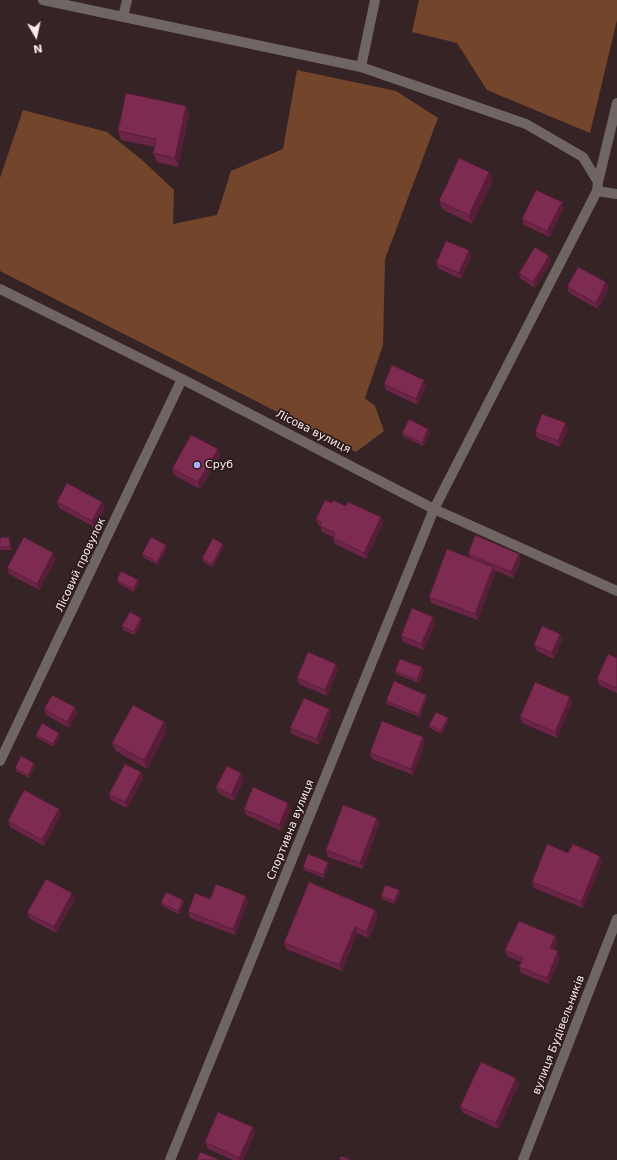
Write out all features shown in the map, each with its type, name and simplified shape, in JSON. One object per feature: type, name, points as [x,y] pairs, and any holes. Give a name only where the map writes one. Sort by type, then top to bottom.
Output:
[{"type":"street","points":[[44,0],[360,67],[526,124],[583,157],[597,186],[617,194]]},
{"type":"street","points":[[123,17],[127,0]]},
{"type":"street","points":[[360,67],[375,0]]},
{"type":"street","name":"Спортивна вулиця","points":[[170,1160],[434,509],[597,186],[617,102]]},
{"type":"street","name":"Лісова вулиця","points":[[0,289],[182,379],[434,509],[617,591]]},
{"type":"street","name":"Лісовий провулок","points":[[0,761],[182,379]]},
{"type":"street","name":"вулиця Будівельників","points":[[522,1160],[617,919]]},
{"type":"shaded area","points":[[419,0],[617,0],[617,20],[590,133],[487,90],[457,43],[412,32]]},
{"type":"shaded area","points":[[297,70],[396,91],[438,118],[385,259],[383,345],[365,398],[375,406],[384,431],[356,452],[0,271],[0,178],[23,110],[107,132],[141,159],[174,190],[173,224],[217,215],[231,171],[283,149]]},
{"type":"building","points":[[126,93],[186,106],[175,158],[153,153],[156,139],[118,131]]},
{"type":"building","points":[[459,158],[489,172],[469,215],[439,201]]},
{"type":"building","points":[[536,190],[562,202],[547,231],[522,219]]},
{"type":"building","points":[[446,241],[469,250],[459,273],[436,263]]},
{"type":"building","points":[[535,247],[549,256],[533,282],[519,273]]},
{"type":"building","points":[[578,267],[606,282],[596,303],[567,287]]},
{"type":"building","points":[[392,365],[424,380],[416,399],[384,384]]},
{"type":"building","points":[[542,414],[566,423],[558,441],[535,432]]},
{"type":"building","points":[[409,419],[428,429],[422,443],[402,433]]},
{"type":"building","name":"Сруб","points":[[191,435],[218,449],[198,482],[172,469]]},
{"type":"building","points":[[67,483],[102,502],[92,521],[57,502]]},
{"type":"building","points":[[325,500],[332,503],[333,500],[346,506],[348,502],[381,517],[364,553],[333,538],[335,533],[320,526],[321,522],[316,519]]},
{"type":"building","points":[[475,535],[519,554],[511,572],[468,554]]},
{"type":"building","points":[[9,537],[10,547],[0,547],[0,538]]},
{"type":"building","points":[[24,537],[53,553],[37,584],[7,568]]},
{"type":"building","points":[[151,537],[166,545],[157,562],[142,554]]},
{"type":"building","points":[[213,538],[223,544],[212,564],[202,559]]},
{"type":"building","points":[[447,549],[493,567],[475,614],[429,597]]},
{"type":"building","points":[[121,571],[138,580],[133,589],[117,580]]},
{"type":"building","points":[[412,608],[433,617],[421,644],[401,636]]},
{"type":"building","points":[[130,612],[141,618],[134,632],[122,626]]},
{"type":"building","points":[[542,626],[560,634],[552,653],[534,645]]},
{"type":"building","points":[[308,652],[336,664],[325,690],[297,678]]},
{"type":"building","points":[[608,654],[617,658],[617,688],[597,679]]},
{"type":"building","points":[[400,659],[422,667],[417,680],[395,671]]},
{"type":"building","points":[[394,681],[426,695],[419,714],[386,701]]},
{"type":"building","points":[[535,682],[570,697],[555,732],[520,717]]},
{"type":"building","points":[[52,695],[75,707],[67,722],[44,709]]},
{"type":"building","points":[[304,698],[329,709],[316,739],[290,728]]},
{"type":"building","points":[[133,705],[164,722],[144,760],[112,743]]},
{"type":"building","points":[[436,712],[448,718],[441,731],[429,725]]},
{"type":"building","points":[[382,721],[423,737],[411,769],[370,753]]},
{"type":"building","points":[[42,723],[59,733],[53,744],[36,735]]},
{"type":"building","points":[[21,756],[34,763],[28,775],[15,768]]},
{"type":"building","points":[[125,764],[141,772],[125,802],[109,794]]},
{"type":"building","points":[[227,766],[241,773],[231,795],[216,787]]},
{"type":"building","points":[[253,787],[288,803],[279,825],[244,809]]},
{"type":"building","points":[[24,790],[59,809],[42,840],[8,821]]},
{"type":"building","points":[[343,805],[377,818],[360,863],[326,850]]},
{"type":"building","points":[[547,844],[568,853],[573,844],[600,856],[581,902],[532,882]]},
{"type":"building","points":[[308,854],[328,862],[323,875],[303,867]]},
{"type":"building","points":[[46,879],[72,893],[54,927],[27,913]]},
{"type":"building","points":[[309,882],[375,910],[366,932],[355,927],[339,965],[284,943]]},
{"type":"building","points":[[216,884],[246,896],[233,929],[188,912],[195,893],[210,899]]},
{"type":"building","points":[[385,885],[399,890],[394,901],[381,896]]},
{"type":"building","points":[[166,892],[183,900],[178,911],[161,903]]},
{"type":"building","points":[[519,921],[555,936],[550,948],[558,951],[547,978],[519,967],[523,958],[505,950]]},
{"type":"building","points":[[481,1062],[516,1078],[496,1123],[460,1107]]},
{"type":"building","points":[[218,1112],[253,1127],[239,1158],[205,1142]]},
{"type":"building","points":[[200,1152],[220,1160],[197,1160]]},
{"type":"building","points":[[341,1156],[351,1160],[340,1160]]},
{"type":"place","name":"Сруб","points":[[197,465]]}]
